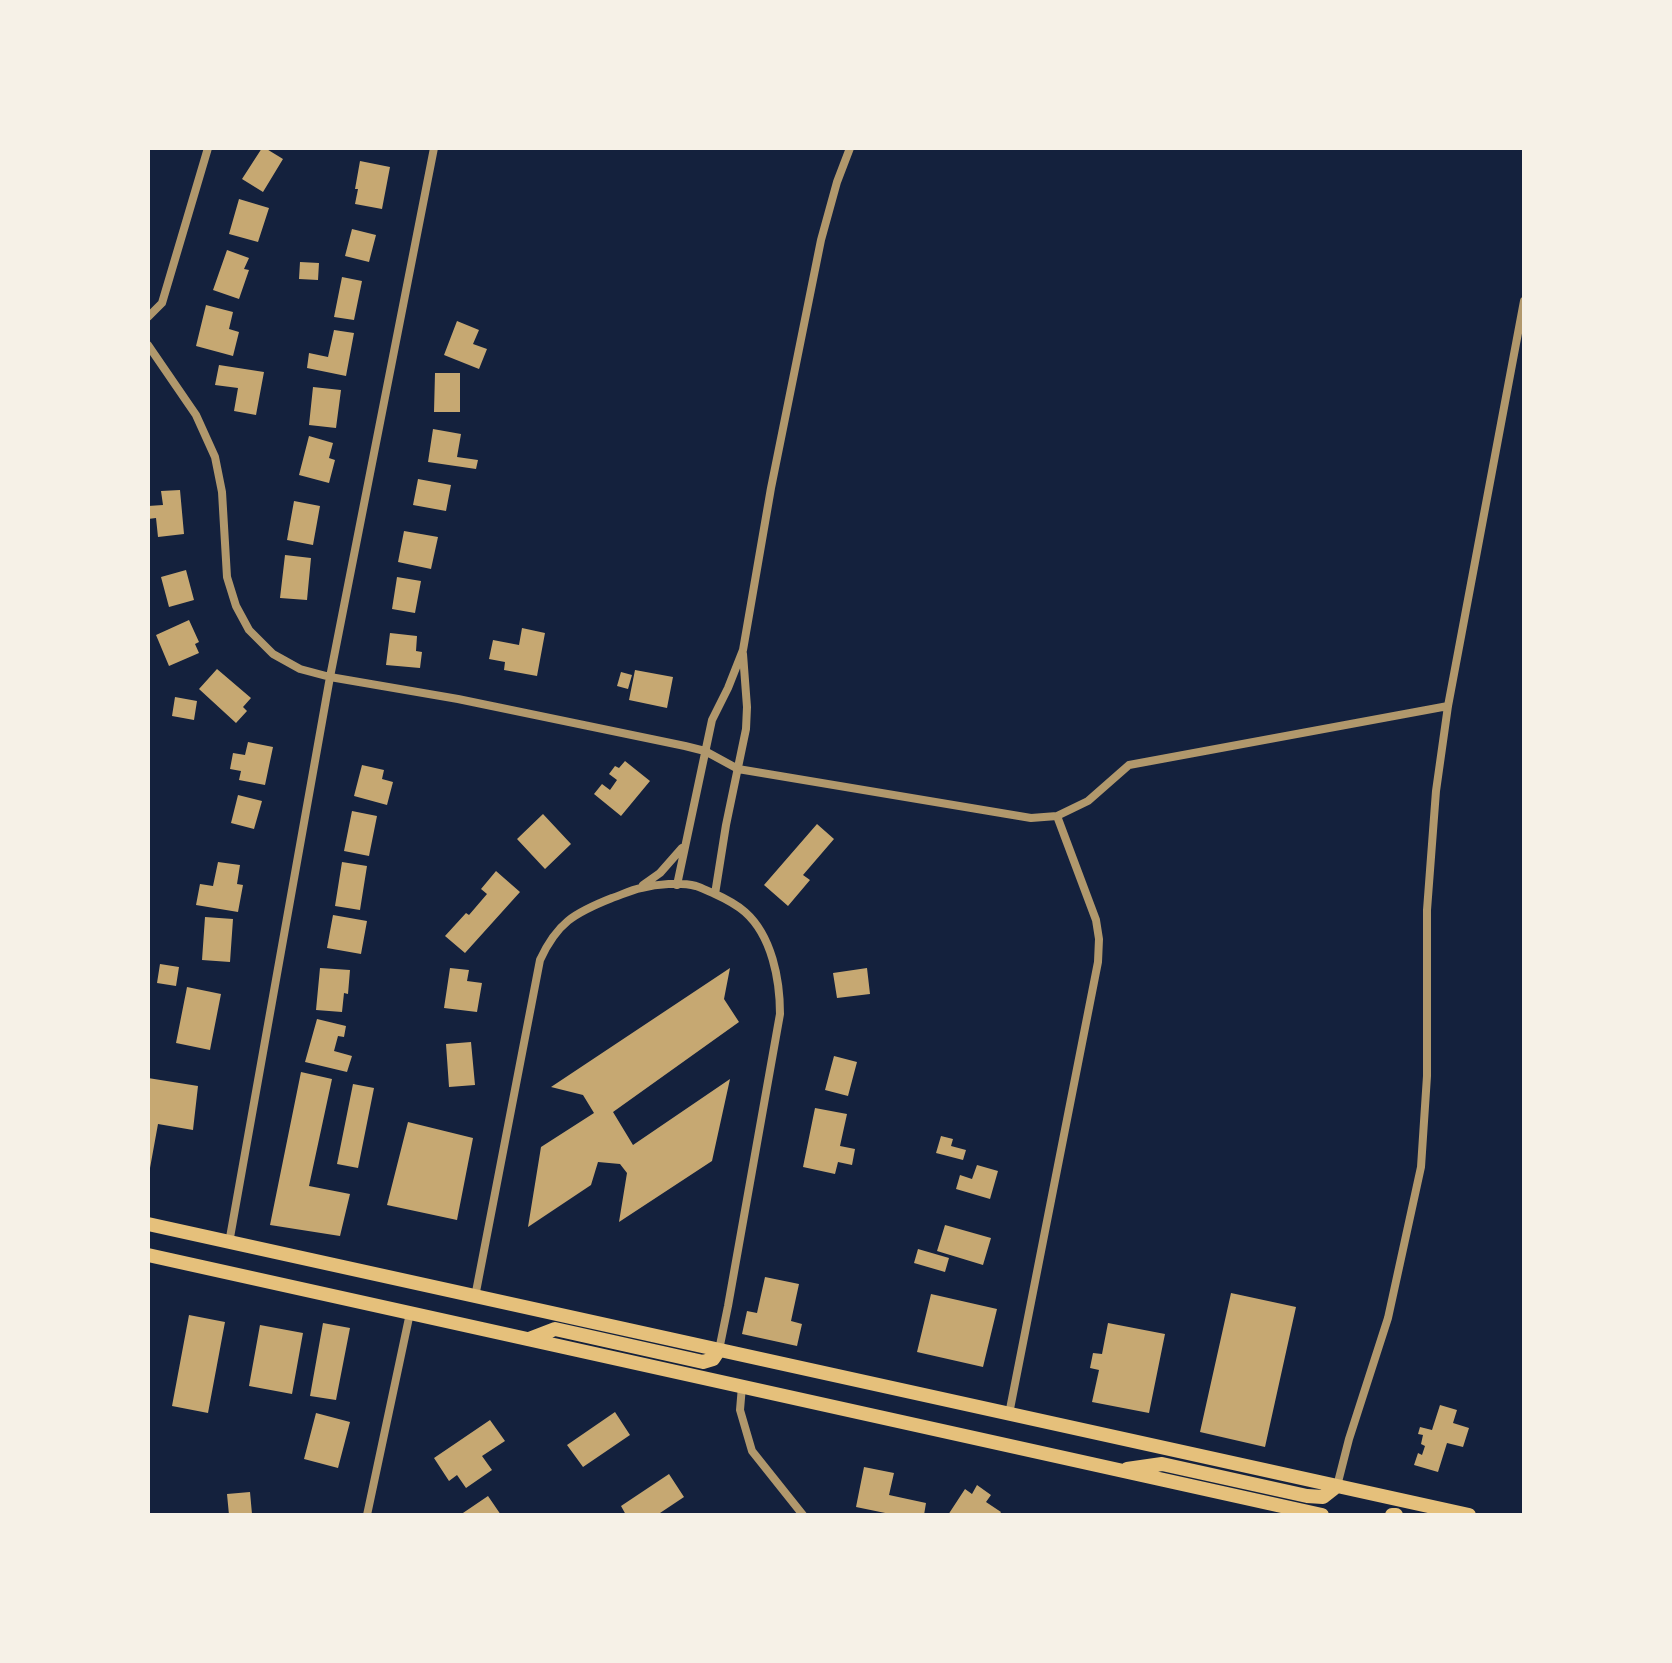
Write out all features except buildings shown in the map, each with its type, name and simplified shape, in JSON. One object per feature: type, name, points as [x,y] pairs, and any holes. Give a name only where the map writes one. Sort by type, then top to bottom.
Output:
[{"type":"main road","points":[[148,1224],[1469,1515]]},
{"type":"main road","points":[[148,1255],[1322,1515]]},
{"type":"main road","points":[[529,1339],[555,1329],[703,1362],[713,1359],[719,1350]]},
{"type":"main road","points":[[1119,1470],[1162,1464],[1307,1496],[1323,1497],[1337,1486]]},
{"type":"street","points":[[148,317],[162,303],[208,148]]},
{"type":"street","points":[[229,1243],[330,677],[434,148]]},
{"type":"street","points":[[677,885],[712,720],[743,650],[771,488],[821,240],[850,148]]},
{"type":"street","points":[[1337,1486],[1388,1318],[1421,1167],[1427,1076],[1427,910],[1436,791],[1448,706],[1524,301]]},
{"type":"street","points":[[148,345],[151,356],[196,415],[215,457],[224,506],[227,577],[236,606],[249,630],[273,654],[300,669],[705,751],[738,769],[1031,818],[1057,816],[1088,801],[1129,765],[1448,706]]},
{"type":"street","points":[[715,894],[746,729],[743,650]]},
{"type":"street","points":[[1009,1414],[1098,962],[1096,920],[1057,816]]},
{"type":"street","points":[[640,888],[660,873],[685,844]]},
{"type":"street","points":[[475,1297],[540,960],[549,940],[584,909],[640,888],[696,886],[729,901],[746,913],[760,931],[770,951],[780,994],[780,1014],[719,1350]]},
{"type":"street","points":[[378,1515],[368,1511],[410,1313]]},
{"type":"street","points":[[742,1386],[740,1410],[752,1451],[803,1515]]}]
